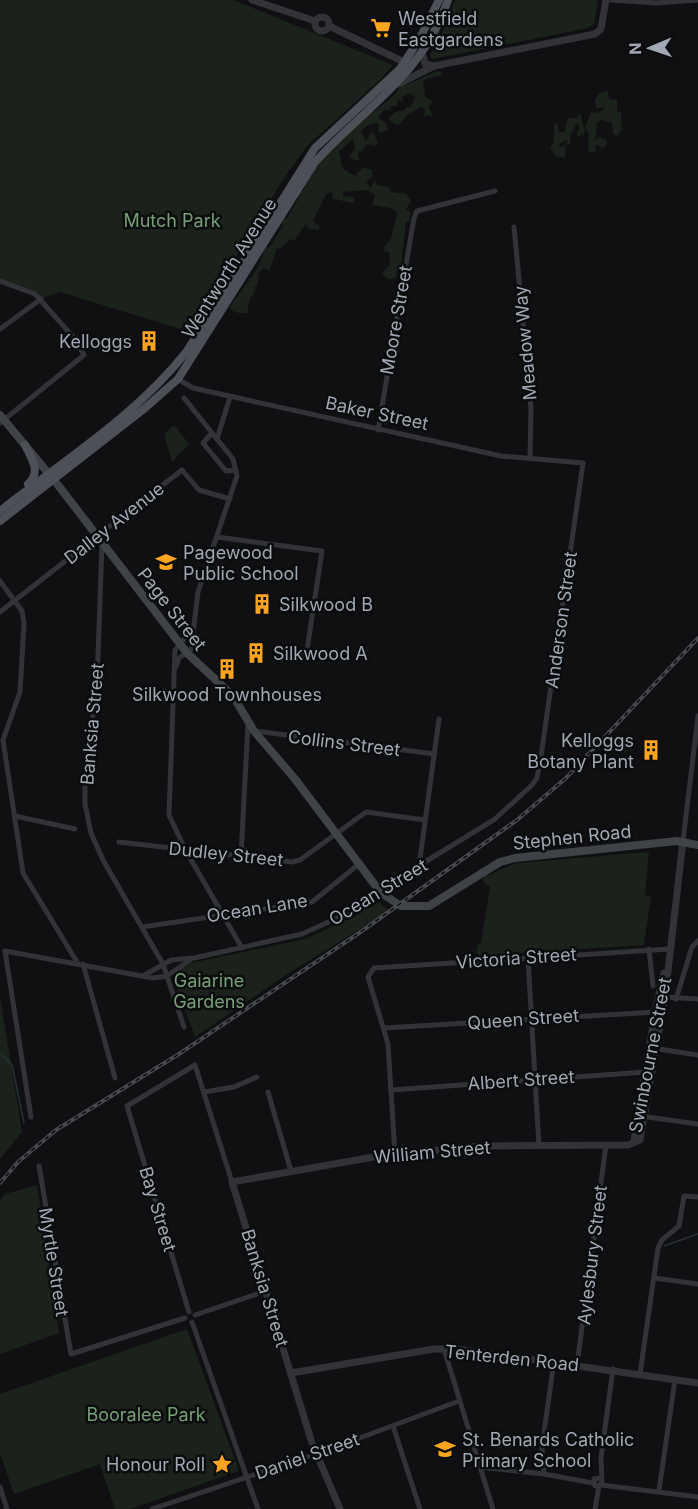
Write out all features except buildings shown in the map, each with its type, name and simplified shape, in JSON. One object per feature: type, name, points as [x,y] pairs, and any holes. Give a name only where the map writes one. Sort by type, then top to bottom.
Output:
[{"type":"main road","name":"Wentworth Avenue","points":[[0,511],[14,499],[51,477],[177,379],[315,162],[343,131],[396,86],[439,0]]},
{"type":"main road","name":"Wentworth Avenue","points":[[0,521],[137,404],[170,372],[187,351],[315,148],[422,52],[436,30],[448,0]]},
{"type":"main road","name":"Baker Street","points":[[170,372],[177,379]]},
{"type":"main road","name":"Page Street","points":[[1,419],[51,477],[187,653],[233,696],[254,731],[295,779],[381,892],[392,901]]},
{"type":"main road","points":[[14,499],[36,474],[25,445]]},
{"type":"main road","name":"Stephen Road","points":[[392,901],[407,907],[429,906],[500,862],[515,858],[683,841],[698,845]]},
{"type":"street","points":[[396,86],[411,76],[434,66],[595,34],[601,29],[606,0]]},
{"type":"street","points":[[611,0],[657,3],[698,0]]},
{"type":"street","points":[[257,1],[315,21],[318,31],[324,31],[328,26],[408,65]]},
{"type":"street","points":[[422,52],[425,64],[434,66]]},
{"type":"street","name":"Moore Street","points":[[378,430],[417,211],[495,191]]},
{"type":"street","name":"Meadow Way","points":[[514,228],[531,408],[530,459]]},
{"type":"street","points":[[0,281],[35,294],[84,351],[83,358],[1,419]]},
{"type":"street","points":[[0,329],[41,299]]},
{"type":"street","name":"Baker Street","points":[[177,379],[194,388],[230,397],[488,453],[583,463]]},
{"type":"street","points":[[217,439],[230,397]]},
{"type":"street","points":[[175,671],[179,658],[192,646],[192,628],[198,592],[230,499],[236,470],[233,459],[184,398]]},
{"type":"street","points":[[212,433],[203,442],[226,471],[236,470]]},
{"type":"street","name":"Anderson Street","points":[[537,778],[583,463]]},
{"type":"street","name":"Dalley Avenue","points":[[0,612],[182,470],[199,490],[230,499]]},
{"type":"street","points":[[217,537],[322,551],[307,650]]},
{"type":"street","name":"Banksia Street","points":[[102,543],[97,684],[85,778],[85,804],[91,833],[103,860],[163,964],[184,1027]]},
{"type":"street","points":[[0,580],[22,610],[24,623],[20,692],[3,740],[23,873],[80,963],[115,1078]]},
{"type":"street","points":[[192,628],[175,647],[170,815],[186,851],[242,948]]},
{"type":"street","name":"Swinbourne Street","points":[[634,1142],[642,1116],[670,949],[698,716]]},
{"type":"street","points":[[419,866],[439,719]]},
{"type":"street","points":[[241,856],[248,723]]},
{"type":"street","name":"Collins Street","points":[[254,731],[435,754]]},
{"type":"street","name":"Ocean Street","points":[[143,976],[171,960],[194,958],[242,948],[317,928],[353,911],[419,866],[495,819],[537,778]]},
{"type":"street","name":"Dudley Street","points":[[120,842],[292,862],[300,860],[366,812],[425,820]]},
{"type":"street","points":[[15,816],[75,829]]},
{"type":"street","name":"Ocean Lane","points":[[142,927],[312,902],[360,864]]},
{"type":"street","points":[[676,999],[693,944],[698,941]]},
{"type":"street","name":"Swinbourne Street","points":[[649,949],[653,986]]},
{"type":"street","name":"Victoria Street","points":[[384,1028],[368,977],[374,968],[670,949]]},
{"type":"street","points":[[31,1117],[5,951],[143,976],[167,976]]},
{"type":"street","name":"Ocean Street","points":[[167,976],[194,958]]},
{"type":"street","points":[[528,958],[539,1146]]},
{"type":"street","points":[[662,996],[676,999],[698,999]]},
{"type":"street","name":"Queen Street","points":[[384,1028],[659,1013]]},
{"type":"street","points":[[384,1028],[389,1051],[395,1154]]},
{"type":"street","points":[[653,1049],[698,1054]]},
{"type":"street","name":"Banksia Street","points":[[127,1106],[195,1065],[316,1454],[340,1509]]},
{"type":"street","name":"Albert Street","points":[[391,1090],[649,1073]]},
{"type":"street","points":[[204,1092],[234,1087],[257,1077]]},
{"type":"street","points":[[268,1092],[291,1171]]},
{"type":"street","name":"Bay Street","points":[[127,1106],[190,1315]]},
{"type":"street","points":[[642,1116],[698,1124]]},
{"type":"street","name":"William Street","points":[[232,1182],[395,1154],[480,1146],[628,1145],[634,1142]]},
{"type":"street","name":"Aylesbury Street","points":[[577,1365],[606,1145]]},
{"type":"street","name":"Myrtle Street","points":[[39,1166],[67,1345],[73,1355],[190,1315]]},
{"type":"street","points":[[640,1374],[658,1248],[662,1240],[679,1226],[684,1196],[698,1197]]},
{"type":"street","points":[[654,1278],[698,1284]]},
{"type":"street","points":[[258,1509],[190,1315],[266,1291]]},
{"type":"street","points":[[444,1349],[493,1509]]},
{"type":"street","name":"Tenterden Road","points":[[291,1373],[444,1349],[554,1361],[698,1383]]},
{"type":"street","points":[[544,1474],[542,1447],[554,1361]]},
{"type":"street","points":[[595,1509],[612,1370]]},
{"type":"street","points":[[659,1491],[675,1380]]},
{"type":"street","name":"Daniel Street","points":[[153,1508],[316,1454],[459,1401]]},
{"type":"street","points":[[393,1426],[420,1509]]},
{"type":"street","points":[[479,1467],[544,1474],[698,1497]]},
{"type":"street","points":[[0,1486],[7,1509]]},
{"type":"green space","name":"Mutch Park","points":[[0,0],[233,0],[393,65],[380,80],[307,146],[284,178],[190,332],[60,292],[41,298],[0,281]]},
{"type":"green space","points":[[455,0],[598,0],[594,24],[588,28],[432,59],[430,55],[443,31]]},
{"type":"green space","points":[[437,71],[442,72],[442,75],[423,80],[425,96],[433,102],[429,107],[433,118],[430,115],[424,116],[425,109],[421,107],[406,116],[400,124],[395,124],[388,119],[395,112],[405,110],[406,107],[410,108],[416,97],[408,93],[402,97],[403,102],[398,100],[397,106],[391,106],[390,110],[384,110],[379,116],[379,119],[386,123],[388,130],[379,133],[378,123],[368,125],[361,131],[366,142],[370,133],[373,133],[378,142],[375,146],[366,144],[363,151],[358,152],[359,161],[349,158],[355,148],[353,139],[339,151],[343,169],[355,176],[363,167],[372,170],[373,177],[366,181],[371,188],[374,180],[377,185],[389,187],[391,192],[406,194],[411,201],[406,209],[410,212],[410,220],[405,223],[403,265],[397,271],[396,278],[388,279],[382,274],[390,264],[389,252],[384,252],[385,246],[391,239],[397,212],[390,208],[372,205],[375,195],[367,190],[343,192],[343,196],[354,197],[355,203],[333,199],[332,192],[326,194],[313,221],[320,226],[318,230],[307,228],[307,222],[294,241],[291,239],[280,249],[277,248],[269,271],[264,268],[259,272],[257,286],[253,288],[256,289],[250,299],[247,313],[233,311],[230,307],[259,265],[265,248],[270,247],[282,227],[283,219],[287,218],[298,199],[300,190],[303,191],[315,167],[346,134],[349,134],[362,120],[393,97],[401,84],[406,85]]},
{"type":"green space","points":[[608,91],[609,99],[617,100],[617,111],[621,112],[622,130],[617,136],[613,134],[612,123],[601,120],[597,123],[595,142],[598,137],[607,140],[607,144],[602,148],[599,145],[595,146],[596,151],[592,153],[588,150],[589,134],[585,128],[591,112],[599,113],[604,108],[603,106],[596,108],[595,99],[600,93]]},
{"type":"green space","points":[[580,113],[585,133],[577,137],[577,131],[580,129],[577,123],[570,136],[570,144],[567,144],[567,140],[559,144],[560,147],[566,145],[565,158],[556,156],[550,147],[554,142],[554,125],[557,123],[559,132],[564,132],[568,118],[577,118]]},
{"type":"green space","points":[[174,425],[189,444],[172,462],[164,434]]},
{"type":"green space","points":[[649,852],[645,895],[651,896],[644,945],[480,956],[476,953],[478,944],[481,944],[490,887],[483,882],[484,877],[517,863]]},
{"type":"green space","name":"Gaiarine Gardens","points":[[377,901],[389,911],[292,971],[195,1037],[173,977],[176,971],[191,963],[305,939],[353,917]]},
{"type":"green space","points":[[0,998],[22,1132],[0,1159]]},
{"type":"green space","points":[[37,1185],[59,1333],[0,1354],[0,1201],[5,1194]]},
{"type":"green space","name":"Booralee Park","points":[[187,1329],[239,1471],[130,1509],[115,1509],[100,1464],[14,1494],[0,1453],[0,1394]]},
{"type":"waterway","points":[[1,1054],[12,1065],[24,1123]]},
{"type":"waterway","points":[[664,1246],[698,1234]]},
{"type":"railway","points":[[0,1183],[18,1162],[56,1130],[179,1054],[362,931],[517,820],[566,778],[698,638]]},
{"type":"place","name":"Westfield Eastgardens","points":[[381,28]]},
{"type":"place","name":"Kelloggs","points":[[149,341]]},
{"type":"place","name":"Pagewood Public School","points":[[166,562]]},
{"type":"place","name":"Silkwood B","points":[[262,604]]},
{"type":"place","name":"Silkwood A","points":[[256,653]]},
{"type":"place","name":"Silkwood Townhouses","points":[[227,669]]},
{"type":"place","name":"Kelloggs Botany Plant","points":[[651,750]]},
{"type":"place","name":"St. Benards Catholic Primary School","points":[[445,1449]]},
{"type":"place","name":"Honour Roll","points":[[222,1464]]}]
